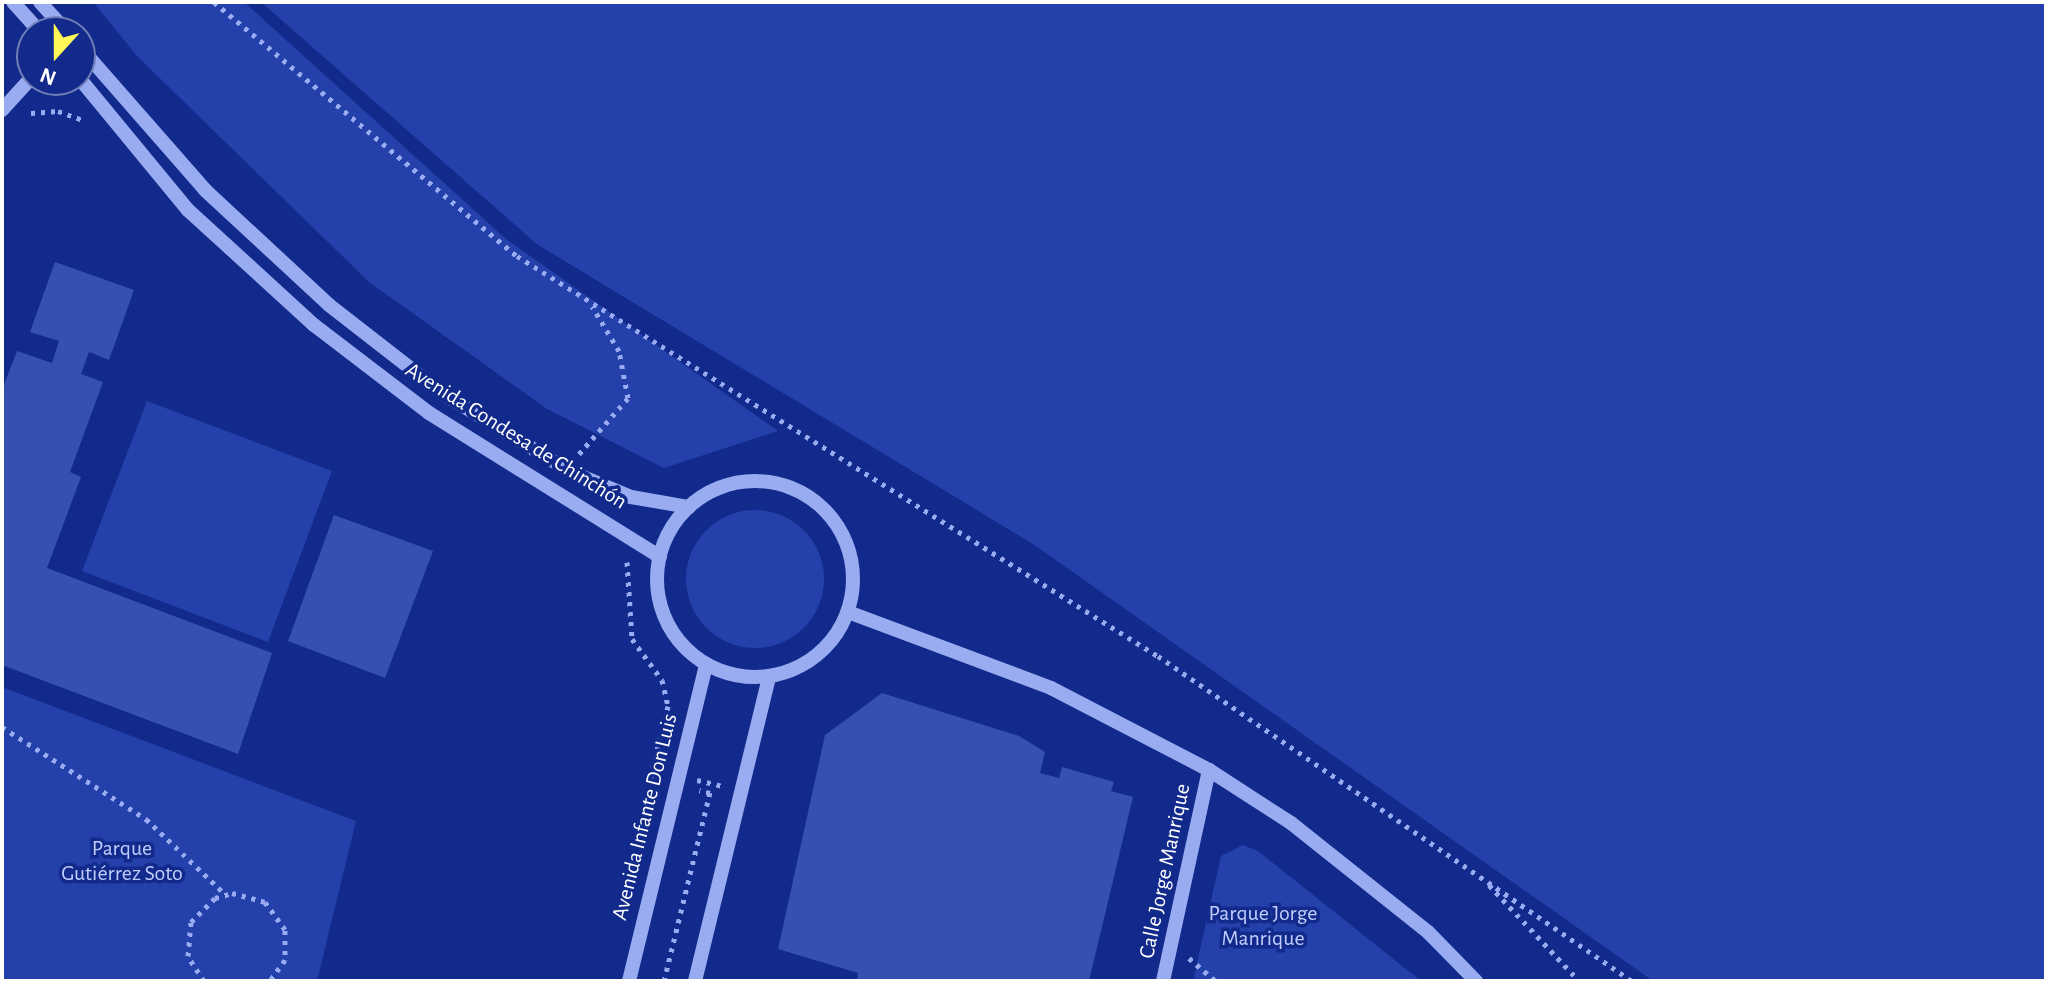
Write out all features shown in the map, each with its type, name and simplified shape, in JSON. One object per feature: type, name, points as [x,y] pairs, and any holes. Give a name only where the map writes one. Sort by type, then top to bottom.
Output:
[{"type":"street","name":"Avenida Condesa de Chinchón","points":[[96,65],[205,190],[329,305],[442,393],[571,472],[631,497],[689,507]]},
{"type":"street","points":[[2,110],[16,95]]},
{"type":"street","name":"Avenida Condesa de Chinchón","points":[[94,96],[188,210],[314,325],[429,413],[660,557]]},
{"type":"street","points":[[740,482],[797,490],[821,506],[851,555],[848,612],[818,655],[769,677],[736,676],[706,664],[670,629],[657,581],[660,557],[689,507],[740,482]]},
{"type":"street","points":[[848,612],[1051,688],[1209,770],[1291,823],[1428,932],[1476,981]]},
{"type":"street","name":"Avenida Infante Don Luis","points":[[629,981],[675,780],[706,664]]},
{"type":"street","points":[[695,981],[769,677]]},
{"type":"street","name":"Calle Jorge Manrique","points":[[1163,981],[1209,770]]},
{"type":"path","points":[[214,2],[517,256],[1158,656],[1632,981]]},
{"type":"path","points":[[21,117],[58,111],[92,126]]},
{"type":"path","points":[[571,472],[628,398],[619,351],[591,303]]},
{"type":"path","points":[[619,549],[629,566],[632,639],[662,680],[668,706],[650,778],[741,790]]},
{"type":"path","points":[[2,727],[146,819],[226,895]]},
{"type":"path","points":[[664,981],[710,793],[675,780]]},
{"type":"path","points":[[1484,880],[1579,981]]},
{"type":"path","points":[[204,981],[186,938],[201,908],[226,895],[249,895],[278,914],[287,945],[270,981]]},
{"type":"path","points":[[1172,942],[1215,981]]},
{"type":"green space","points":[[93,2],[244,2],[506,239],[778,431],[664,468],[547,409],[369,282],[137,56]]},
{"type":"green space","points":[[261,2],[2046,2],[2046,981],[1653,981],[1033,544],[538,245]]},
{"type":"green space","points":[[147,401],[332,471],[268,642],[82,571]]},
{"type":"green space","points":[[755,510],[781,515],[804,530],[819,553],[824,579],[819,605],[804,628],[781,643],[755,648],[729,643],[706,628],[691,605],[686,579],[691,553],[706,530],[729,515]]},
{"type":"green space","name":"Parque Gutiérrez Soto","points":[[2,687],[356,821],[317,981],[2,981]]},
{"type":"green space","name":"Parque Jorge Manrique","points":[[1243,845],[1258,851],[1421,981],[1193,981],[1221,856]]},
{"type":"building","points":[[55,262],[134,290],[109,360],[89,352],[81,374],[103,382],[70,472],[81,477],[47,568],[272,653],[238,754],[2,665],[2,390],[17,351],[52,363],[59,341],[30,332]]},
{"type":"building","points":[[334,515],[433,551],[385,678],[288,641]]},
{"type":"building","points":[[882,693],[1019,736],[1045,752],[1040,773],[1059,778],[1062,767],[1114,782],[1111,791],[1133,797],[1089,981],[857,981],[858,973],[778,949],[825,735]]}]
